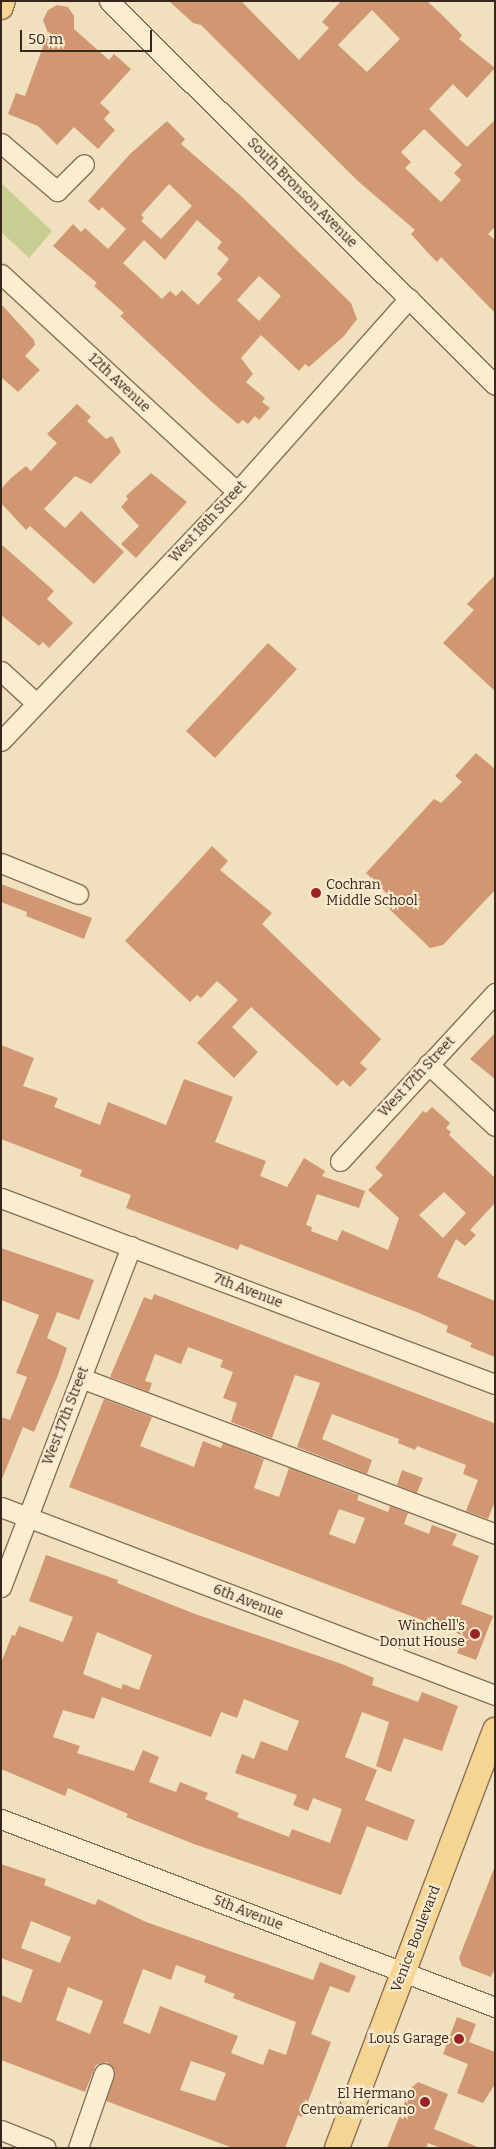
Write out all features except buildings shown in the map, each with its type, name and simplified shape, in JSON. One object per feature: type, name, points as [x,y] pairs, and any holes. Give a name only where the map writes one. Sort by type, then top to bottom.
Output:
[{"type":"main road","points":[[1,7],[3,1]]},
{"type":"main road","name":"Venice Boulevard","points":[[336,2148],[495,1730]]},
{"type":"street","name":"South Bronson Avenue","points":[[108,1],[495,385]]},
{"type":"street","points":[[1,143],[58,191],[84,164]]},
{"type":"street","name":"12th Avenue","points":[[1,274],[237,492]]},
{"type":"street","name":"West 18th Street","points":[[1,741],[237,492],[409,298]]},
{"type":"street","points":[[1,671],[36,703]]},
{"type":"street","points":[[1,862],[78,894]]},
{"type":"street","name":"West 17th Street","points":[[340,1161],[495,993]]},
{"type":"street","points":[[428,1064],[495,1126]]},
{"type":"street","name":"7th Avenue","points":[[1,1198],[495,1384]]},
{"type":"street","name":"West 17th Street","points":[[1,1587],[131,1246]]},
{"type":"street","points":[[81,1378],[495,1534]]},
{"type":"street","name":"6th Avenue","points":[[1,1508],[495,1696]]},
{"type":"street","name":"5th Avenue","points":[[1,1819],[495,2007]]},
{"type":"street","points":[[78,2148],[104,2073]]},
{"type":"street","points":[[1,2130],[46,2148]]},
{"type":"green space","points":[[1,183],[52,231],[29,258],[1,232]]},
{"type":"place","name":"Cochran Middle School","points":[[316,893]]},
{"type":"place","name":"Winchell's Donut House","points":[[475,1634]]},
{"type":"place","name":"Lous Garage","points":[[459,2039]]},
{"type":"place","name":"El Hermano Centroamericano","points":[[425,2102]]}]
